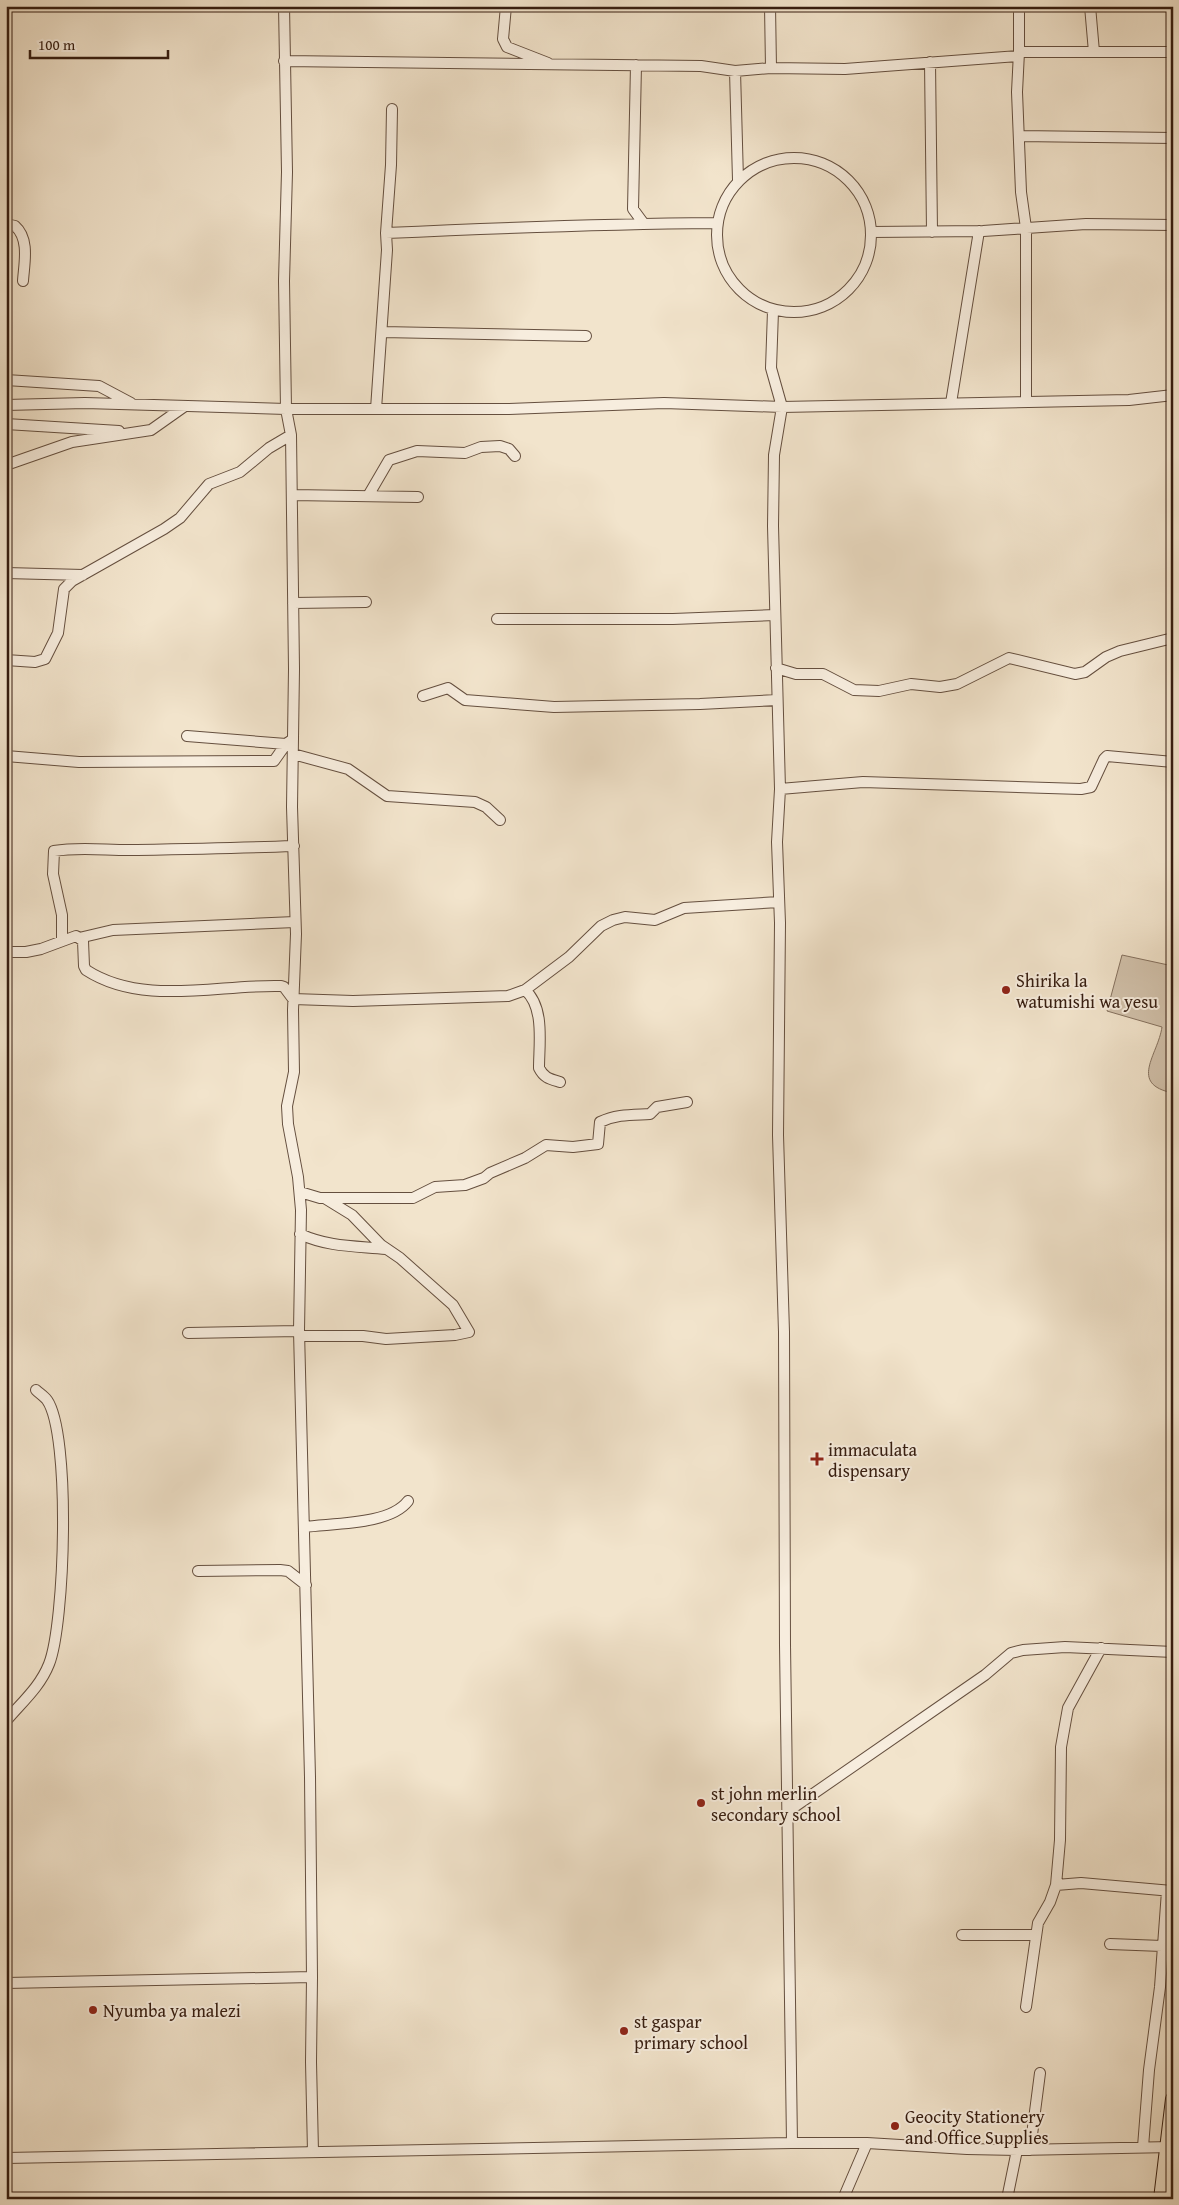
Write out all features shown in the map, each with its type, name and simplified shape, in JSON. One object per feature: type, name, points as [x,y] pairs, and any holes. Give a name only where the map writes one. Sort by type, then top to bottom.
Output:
[{"type":"highway","points":[[1161,2199],[1170,2147],[1173,2099]]},
{"type":"street","points":[[284,6],[287,172],[284,281],[286,409],[291,435],[294,603],[289,742],[293,754],[295,922],[294,1072],[287,1106],[288,1124],[300,1192],[299,1334],[306,1586],[313,2152]]},
{"type":"street","points":[[506,6],[503,39],[508,48],[552,66]]},
{"type":"street","points":[[770,6],[771,68]]},
{"type":"street","points":[[1019,6],[1017,92],[1021,192],[1026,228],[1026,402]]},
{"type":"street","points":[[1090,6],[1094,52]]},
{"type":"street","points":[[284,61],[552,66],[701,66],[735,71],[771,68],[845,69],[1019,54],[1173,52]]},
{"type":"street","points":[[930,62],[932,232]]},
{"type":"street","points":[[626,223],[633,209],[636,65]]},
{"type":"street","points":[[735,71],[738,180]]},
{"type":"street","points":[[376,409],[388,250],[386,233],[391,164],[392,109]]},
{"type":"street","points":[[1019,136],[1173,138]]},
{"type":"street","points":[[798,157],[830,165],[855,186],[870,215],[872,247],[860,278],[837,300],[806,312],[774,310],[744,296],[724,270],[715,239],[715,223],[720,207],[738,180],[766,162],[798,157]]},
{"type":"street","points":[[633,209],[644,224]]},
{"type":"street","points":[[386,233],[592,226],[626,223],[715,223]]},
{"type":"street","points":[[6,224],[16,226],[22,234],[25,253],[23,281]]},
{"type":"street","points":[[871,232],[979,231],[1086,224],[1173,225]]},
{"type":"street","points":[[951,403],[979,231]]},
{"type":"street","points":[[774,310],[771,368],[782,407],[774,455],[773,492],[780,789],[777,842],[779,902],[778,1135],[784,1332],[787,1812],[792,2143]]},
{"type":"street","points":[[382,332],[586,336]]},
{"type":"street","points":[[6,380],[99,386],[134,405]]},
{"type":"street","points":[[6,405],[85,403],[286,409],[509,409],[664,404],[782,407],[1129,400],[1173,395]]},
{"type":"street","points":[[6,465],[72,442],[151,430],[185,406]]},
{"type":"street","points":[[6,424],[138,432]]},
{"type":"street","points":[[6,660],[35,662],[45,659],[58,633],[64,589],[72,581],[164,529],[180,518],[208,484],[240,472],[270,448],[291,435]]},
{"type":"street","points":[[368,496],[389,460],[417,451],[465,453],[482,447],[500,446],[508,449],[515,456]]},
{"type":"street","points":[[292,495],[418,497]]},
{"type":"street","points":[[6,573],[83,576]]},
{"type":"street","points":[[294,603],[366,602]]},
{"type":"street","points":[[497,619],[654,619],[775,615]]},
{"type":"street","points":[[776,668],[796,674],[823,674],[859,691],[879,691],[911,684],[940,687],[963,681],[1009,658],[1066,673],[1085,672],[1106,657],[1120,651],[1173,638]]},
{"type":"street","points":[[423,696],[448,688],[464,700],[554,707],[600,704],[700,704],[777,700]]},
{"type":"street","points":[[187,736],[289,742]]},
{"type":"street","points":[[6,756],[79,762],[274,761],[289,742]]},
{"type":"street","points":[[293,754],[348,769],[387,796],[475,802],[486,807],[500,820]]},
{"type":"street","points":[[780,789],[863,782],[1082,789],[1091,787],[1104,758],[1107,756],[1129,756],[1173,762]]},
{"type":"street","points":[[62,940],[62,915],[53,874],[54,851],[71,848],[210,850],[294,846]]},
{"type":"street","points":[[293,999],[353,1002],[412,998],[488,998],[508,996],[525,990],[569,957],[600,926],[613,920],[625,917],[655,920],[684,908],[779,902]]},
{"type":"street","points":[[6,952],[34,950],[71,936],[79,938],[113,930],[295,922]]},
{"type":"street","points":[[79,938],[84,945],[84,966],[86,970],[113,984],[150,990],[188,991],[281,986],[284,987],[293,999]]},
{"type":"street","points":[[525,990],[529,993],[538,1011],[539,1068],[548,1079],[560,1082]]},
{"type":"street","points":[[300,1192],[312,1198],[413,1198],[435,1187],[465,1184],[484,1178],[490,1173],[524,1158],[546,1145],[573,1147],[598,1144],[600,1122],[609,1118],[618,1115],[650,1114],[657,1107],[687,1102]]},
{"type":"street","points":[[188,1334],[299,1334],[363,1336],[386,1339],[455,1335],[469,1332],[463,1318],[454,1305],[400,1258],[386,1249],[352,1215],[325,1198]]},
{"type":"street","points":[[300,1234],[334,1246],[386,1249]]},
{"type":"street","points":[[6,1721],[42,1680],[50,1662],[58,1622],[63,1522],[62,1468],[52,1412],[47,1401],[36,1390]]},
{"type":"street","points":[[304,1527],[368,1520],[392,1514],[402,1508],[408,1501]]},
{"type":"street","points":[[198,1571],[288,1571],[306,1586]]},
{"type":"street","points":[[787,1812],[985,1675],[1011,1653],[1023,1650],[1064,1647],[1173,1652]]},
{"type":"street","points":[[1026,2007],[1038,1923],[1050,1902],[1056,1885],[1060,1840],[1061,1747],[1068,1708],[1101,1648]]},
{"type":"street","points":[[1056,1885],[1081,1884],[1170,1891],[1162,1946],[1160,1987],[1149,2070],[1143,2146]]},
{"type":"street","points":[[962,1934],[1036,1935]]},
{"type":"street","points":[[1110,1944],[1162,1946]]},
{"type":"street","points":[[6,1983],[312,1977]]},
{"type":"street","points":[[1030,2150],[1040,2073]]},
{"type":"street","points":[[6,2158],[792,2143],[1018,2150],[1143,2146],[1170,2147]]},
{"type":"street","points":[[843,2199],[867,2144]]},
{"type":"street","points":[[1007,2199],[1018,2150]]},
{"type":"shaded area","points":[[1122,955],[1173,966],[1173,1093],[1159,1089],[1152,1083],[1149,1076],[1149,1067],[1162,1027],[1107,1011]]},
{"type":"place","name":"Shirika la watumishi wa yesu","points":[[1006,990]]},
{"type":"place","name":"immaculata dispensary","points":[[817,1459]]},
{"type":"place","name":"st john merlin secondary school","points":[[701,1803]]},
{"type":"place","name":"Nyumba ya malezi","points":[[93,2010]]},
{"type":"place","name":"st gaspar primary school","points":[[624,2031]]},
{"type":"place","name":"Geocity Stationery and Office Supplies","points":[[895,2126]]}]
